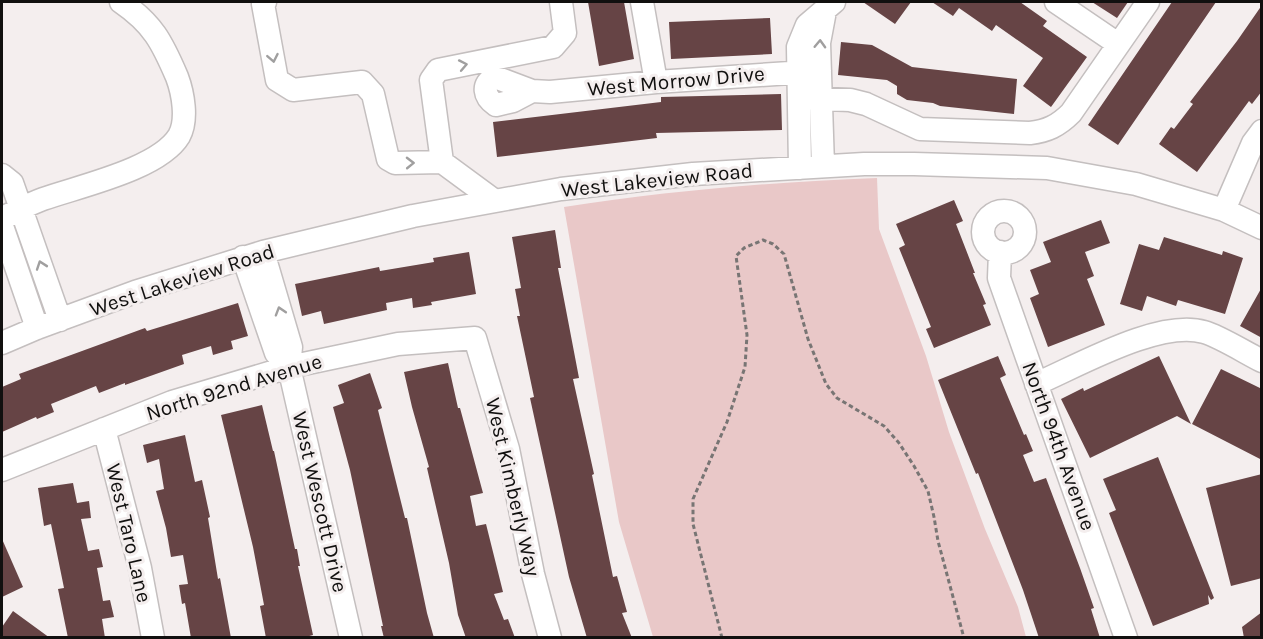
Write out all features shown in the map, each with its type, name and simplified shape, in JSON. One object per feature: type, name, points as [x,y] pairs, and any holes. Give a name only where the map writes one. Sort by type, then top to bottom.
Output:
[{"type":"street","points":[[11,214],[40,200],[151,161],[168,148],[180,134],[184,119],[181,87],[167,55],[155,31],[138,14],[121,2]]},
{"type":"street","points":[[265,2],[263,4],[277,80],[293,90],[362,82],[373,94],[388,159],[395,163],[442,162],[495,201]]},
{"type":"street","points":[[442,162],[430,80],[438,70],[553,47],[566,33],[561,2]]},
{"type":"street","points":[[642,2],[656,82]]},
{"type":"street","points":[[1056,2],[1118,44]]},
{"type":"street","points":[[810,98],[850,100],[866,104],[920,129],[1044,132],[1055,127],[1071,113],[1148,2]]},
{"type":"street","points":[[823,166],[810,98],[809,71],[798,47],[807,25],[829,6]]},
{"type":"street","name":"West Morrow Drive","points":[[532,91],[550,92],[809,71]]},
{"type":"street","points":[[800,168],[810,98]]},
{"type":"street","points":[[1224,210],[1253,143],[1262,131]]},
{"type":"street","name":"West Lakeview Road","points":[[2,343],[135,292],[253,254],[413,216],[561,189],[693,174],[772,168],[914,164],[1047,168],[1136,184],[1224,210],[1262,228]]},
{"type":"street","points":[[2,175],[12,183],[11,214],[60,320]]},
{"type":"street","points":[[2,226],[37,328]]},
{"type":"street","name":"North 94th Avenue","points":[[1000,252],[999,278],[1126,638]]},
{"type":"street","name":"West Wescott Drive","points":[[253,254],[276,353],[289,367],[351,638]]},
{"type":"street","points":[[1036,384],[1131,341],[1179,330],[1205,332],[1262,361]]},
{"type":"street","name":"North 92nd Avenue","points":[[2,470],[172,402],[289,367],[398,344],[475,338]]},
{"type":"street","name":"West Kimberly Way","points":[[475,338],[507,449],[550,638]]},
{"type":"street","name":"West Taro Lane","points":[[104,429],[140,568],[153,638]]},
{"type":"path","points":[[722,638],[693,524],[693,499],[727,422],[745,367],[747,335],[736,256],[744,248],[763,240],[773,244],[784,254],[808,339],[826,384],[837,398],[884,426],[899,443],[928,491],[938,541],[964,638]]},
{"type":"shaded area","points":[[877,178],[879,229],[926,356],[949,432],[985,529],[1018,607],[1026,637],[653,637],[619,522],[564,207],[720,188]]},
{"type":"building","points":[[588,2],[624,2],[634,59],[599,66]]},
{"type":"building","points":[[863,2],[911,2],[895,24]]},
{"type":"building","points":[[932,2],[1020,2],[1047,21],[1043,26],[1087,57],[1051,107],[1023,86],[1043,58],[996,25],[992,31],[959,8],[953,16]]},
{"type":"building","points":[[1092,2],[1128,2],[1117,18]]},
{"type":"building","points":[[1172,2],[1216,2],[1118,145],[1088,125]]},
{"type":"building","points":[[1262,5],[1262,91],[1252,104],[1249,101],[1197,172],[1159,144],[1171,127],[1174,129],[1193,104],[1190,102]]},
{"type":"building","points":[[770,18],[772,54],[671,59],[669,22]]},
{"type":"building","points":[[841,42],[872,45],[912,67],[1017,79],[1014,114],[907,100],[897,94],[897,86],[887,80],[838,75]]},
{"type":"building","points":[[781,94],[782,130],[656,133],[657,138],[497,157],[493,122],[661,102],[661,97]]},
{"type":"building","points":[[954,200],[963,221],[956,224],[986,304],[983,305],[991,325],[934,348],[926,329],[931,327],[899,248],[905,245],[896,224]]},
{"type":"building","points":[[1101,220],[1110,243],[1085,252],[1094,276],[1087,279],[1105,325],[1048,347],[1030,298],[1039,294],[1030,270],[1051,262],[1043,242]]},
{"type":"building","points":[[555,230],[561,268],[558,268],[579,378],[573,379],[613,577],[617,576],[627,612],[622,613],[632,638],[587,638],[569,577],[530,398],[534,397],[517,316],[520,316],[515,289],[521,288],[512,237]]},
{"type":"building","points":[[1164,237],[1222,255],[1223,251],[1243,258],[1225,314],[1178,300],[1176,306],[1147,296],[1142,311],[1120,304],[1139,244],[1159,250]]},
{"type":"building","points":[[469,252],[476,294],[431,302],[432,305],[413,308],[412,298],[386,303],[387,310],[324,324],[321,311],[302,316],[295,284],[379,267],[380,271],[434,262],[433,258]]},
{"type":"building","points":[[1262,287],[1262,338],[1240,326]]},
{"type":"building","points":[[238,303],[248,336],[231,341],[233,349],[213,355],[211,346],[182,355],[184,364],[99,393],[96,386],[51,404],[54,412],[2,432],[2,387],[21,379],[19,374],[145,328],[147,331]]},
{"type":"building","points":[[998,356],[1006,375],[1000,378],[1033,451],[1023,455],[1034,482],[1046,478],[1094,608],[1091,609],[1100,638],[1039,638],[978,473],[976,474],[938,380]]},
{"type":"building","points":[[1159,356],[1191,424],[1177,416],[1090,458],[1061,399],[1083,388],[1084,391]]},
{"type":"building","points":[[448,363],[458,408],[460,408],[483,493],[470,496],[476,526],[486,524],[503,592],[494,594],[504,620],[508,619],[515,638],[466,638],[458,615],[449,563],[427,468],[429,467],[404,372]]},
{"type":"building","points":[[1221,369],[1262,389],[1262,460],[1192,424]]},
{"type":"building","points":[[370,373],[382,408],[378,410],[405,518],[407,518],[434,638],[384,638],[381,626],[383,626],[350,470],[333,407],[344,403],[338,385]]},
{"type":"building","points":[[262,405],[295,549],[297,549],[300,566],[298,566],[313,635],[302,638],[266,638],[260,606],[264,605],[253,547],[221,415]]},
{"type":"building","points":[[185,435],[195,482],[202,480],[210,517],[208,518],[218,579],[220,578],[231,638],[191,638],[185,603],[182,604],[179,585],[188,584],[183,555],[171,557],[156,491],[164,489],[159,459],[147,463],[143,445]]},
{"type":"building","points":[[1158,457],[1214,598],[1211,600],[1208,595],[1209,604],[1153,626],[1109,513],[1116,510],[1103,479]]},
{"type":"building","points":[[1262,474],[1262,578],[1231,586],[1206,488]]},
{"type":"building","points":[[73,483],[77,503],[89,501],[91,518],[81,519],[88,551],[99,549],[103,567],[97,568],[103,601],[110,600],[114,617],[102,619],[105,638],[68,638],[58,589],[64,588],[51,524],[44,526],[38,488]]},
{"type":"building","points":[[2,539],[23,587],[2,597]]},
{"type":"building","points":[[13,611],[50,638],[2,638],[2,627]]},
{"type":"building","points":[[1262,612],[1262,638],[1244,638],[1242,627]]}]
